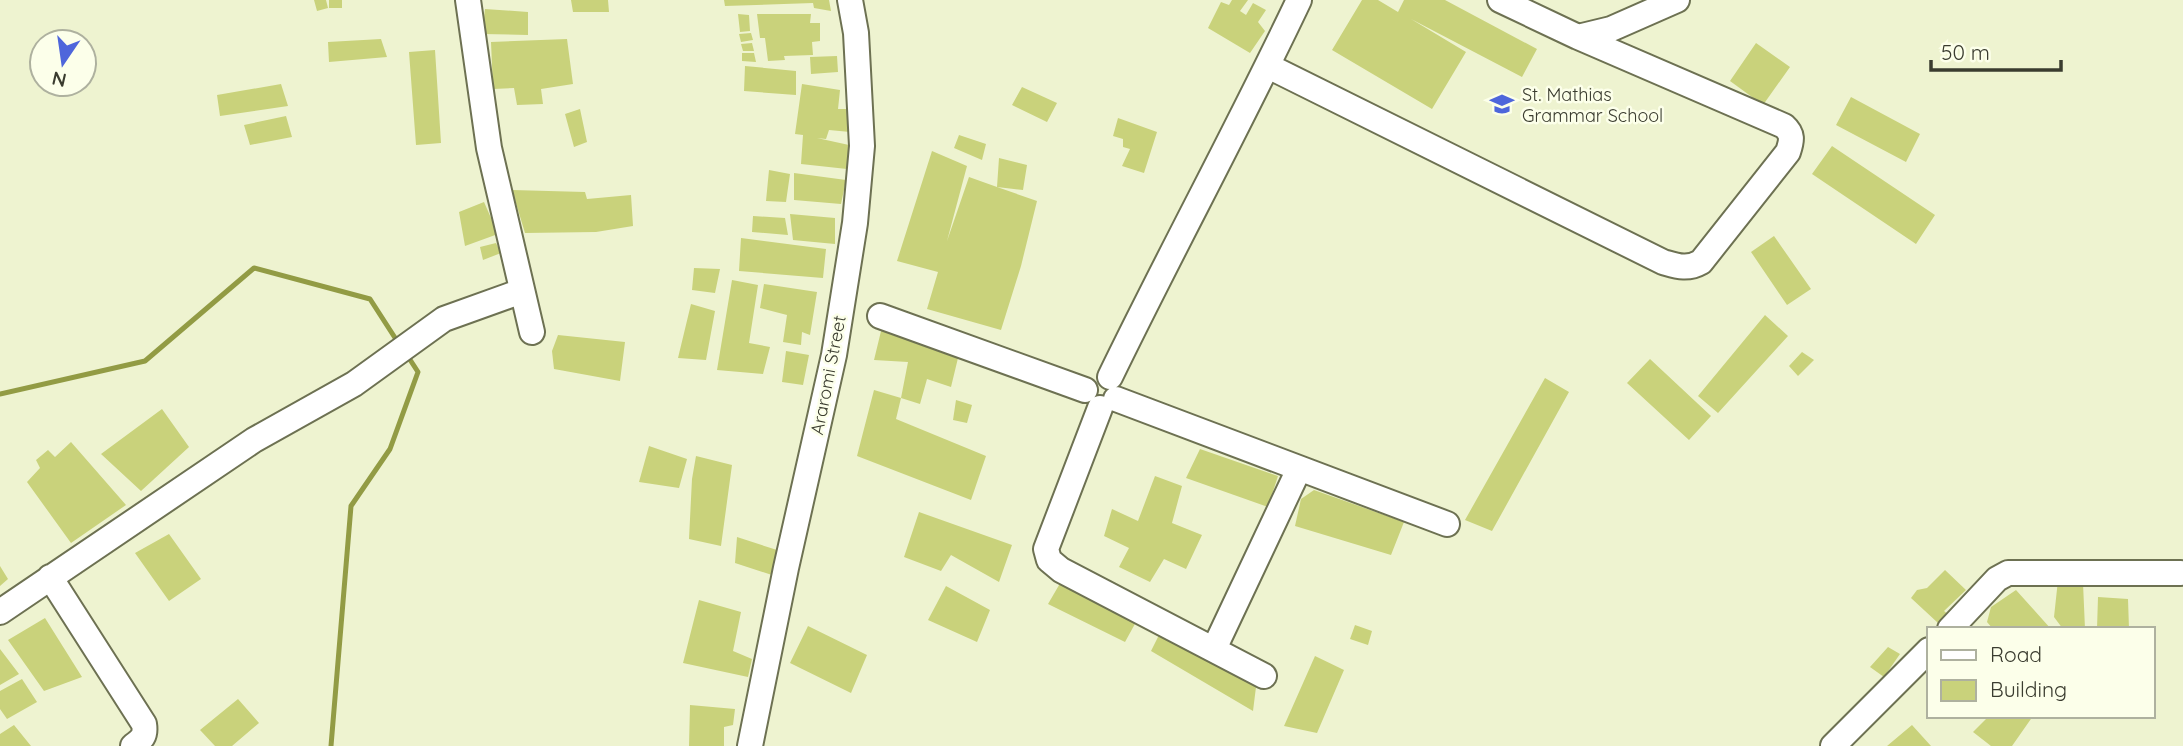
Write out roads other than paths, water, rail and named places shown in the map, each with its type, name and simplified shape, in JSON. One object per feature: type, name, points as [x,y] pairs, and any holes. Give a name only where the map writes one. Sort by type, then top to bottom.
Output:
[{"type":"street","points":[[468,0],[489,148],[533,332]]},
{"type":"street","name":"Araromi Street","points":[[750,746],[834,355],[855,223],[862,146],[856,33],[850,0]]},
{"type":"street","points":[[1264,676],[1061,570],[1049,560],[1046,549],[1103,394],[1166,261],[1299,0]]},
{"type":"street","points":[[1268,65],[1663,262],[1681,268],[1692,267],[1701,262],[1788,152],[1790,132],[1784,126],[1578,37],[1500,0]]},
{"type":"street","points":[[1578,37],[1611,29],[1676,0]]},
{"type":"street","points":[[0,612],[254,440],[354,384],[444,319],[522,291]]},
{"type":"street","points":[[880,316],[1103,394],[1447,524]]},
{"type":"street","points":[[1214,649],[1299,469]]},
{"type":"street","points":[[1952,627],[1997,579],[2008,573],[2181,573]]},
{"type":"street","points":[[50,577],[144,724],[142,740],[133,746]]},
{"type":"street","points":[[1833,746],[1927,652]]},
{"type":"waterway","points":[[0,394],[145,361],[254,268],[370,299],[399,344]]},
{"type":"waterway","points":[[331,746],[351,506],[390,449],[418,372],[407,355]]},
{"type":"place","name":"St. Mathias Grammar School","points":[[1502,104]]}]
